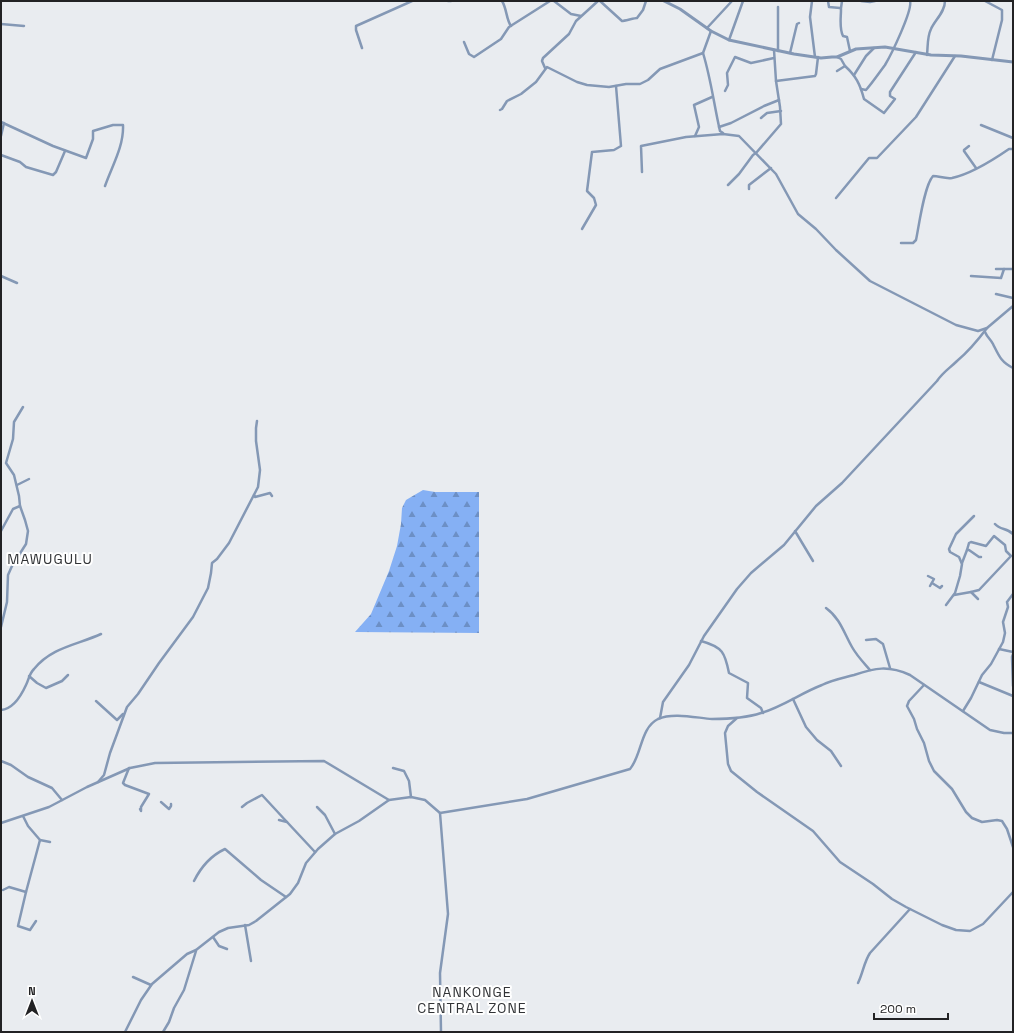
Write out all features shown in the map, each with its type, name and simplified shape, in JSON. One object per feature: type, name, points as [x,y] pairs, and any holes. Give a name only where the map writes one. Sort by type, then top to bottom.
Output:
[{"type":"street","points":[[362,48],[356,26],[412,1]]},
{"type":"street","points":[[502,1],[505,7],[508,22],[511,26]]},
{"type":"street","points":[[464,42],[469,54],[474,57],[501,39],[511,26],[550,1]]},
{"type":"street","points":[[554,1],[571,14],[581,16]]},
{"type":"street","points":[[545,68],[542,60],[569,34],[573,25],[581,16],[599,1],[622,21],[636,18],[643,10],[646,1]]},
{"type":"street","points":[[664,1],[680,9],[711,31],[729,40],[790,53],[816,57],[838,57],[856,49],[893,48],[927,54],[1013,62]]},
{"type":"street","points":[[707,28],[732,1]]},
{"type":"street","points":[[729,40],[743,1]]},
{"type":"street","points":[[776,81],[815,76],[816,74],[816,57],[810,17],[812,1]]},
{"type":"street","points":[[828,1],[829,7],[841,9]]},
{"type":"street","points":[[842,1],[840,22],[841,32],[843,36],[848,38],[850,51]]},
{"type":"street","points":[[861,1],[875,1]]},
{"type":"street","points":[[861,89],[866,90],[872,84],[886,63],[907,20],[911,5],[910,1]]},
{"type":"street","points":[[927,54],[931,29],[944,8],[945,1]]},
{"type":"street","points":[[985,2],[1002,10],[1002,20],[992,60]]},
{"type":"street","points":[[728,185],[781,125],[781,111],[774,58],[776,50],[778,7]]},
{"type":"street","points":[[790,53],[797,24],[799,23]]},
{"type":"street","points":[[1,24],[24,26]]},
{"type":"street","points":[[711,31],[703,53],[710,76],[712,97],[719,127],[723,134]]},
{"type":"street","points":[[854,75],[866,56],[874,48]]},
{"type":"street","points":[[838,57],[854,75],[864,99],[884,113],[895,99],[890,96],[890,92],[916,52]]},
{"type":"street","points":[[545,68],[549,68],[577,82],[603,88],[640,84],[648,80],[660,69],[703,53]]},
{"type":"street","points":[[836,198],[869,158],[877,158],[916,117],[955,56]]},
{"type":"street","points":[[725,90],[728,85],[726,73],[734,57],[751,63],[774,58]]},
{"type":"street","points":[[837,71],[845,66]]},
{"type":"street","points":[[500,110],[507,101],[521,94],[536,82],[545,68]]},
{"type":"street","points":[[582,230],[596,205],[594,198],[587,191],[592,152],[614,150],[621,146],[616,86]]},
{"type":"street","points":[[695,136],[699,127],[694,105],[712,97]]},
{"type":"street","points":[[719,127],[731,123],[779,100]]},
{"type":"street","points":[[761,118],[767,113],[781,111]]},
{"type":"street","points":[[1,136],[2,123],[65,151],[86,158],[93,139],[93,131],[114,125],[123,125],[123,135],[119,150],[105,186]]},
{"type":"street","points":[[981,125],[1013,138]]},
{"type":"street","points":[[642,172],[641,146],[695,136],[723,134],[741,136],[749,147],[771,168],[780,180],[798,214],[816,229],[836,250],[870,281],[956,325],[978,331],[987,328]]},
{"type":"street","points":[[969,146],[964,151],[976,168]]},
{"type":"street","points":[[901,243],[913,243],[916,240],[926,190],[932,176],[950,178],[976,168],[1009,149],[1013,149]]},
{"type":"street","points":[[1,155],[20,162],[26,167],[52,175],[56,172],[65,151]]},
{"type":"street","points":[[749,189],[750,185],[771,168]]},
{"type":"street","points":[[996,269],[1013,269]]},
{"type":"street","points":[[971,276],[1001,278],[1004,269]]},
{"type":"street","points":[[1,276],[17,283]]},
{"type":"street","points":[[996,294],[1013,298]]},
{"type":"street","points":[[660,718],[663,702],[689,664],[701,641],[737,589],[751,573],[784,545],[816,506],[842,483],[941,374],[957,362],[977,342],[987,328],[1013,306]]},
{"type":"street","points":[[984,331],[986,336],[993,343],[994,348],[1003,363],[1013,368]]},
{"type":"street","points":[[1,627],[7,602],[8,575],[26,544],[28,531],[26,520],[20,506],[14,475],[6,462],[13,439],[14,422],[23,407]]},
{"type":"street","points":[[96,701],[116,720],[122,716],[193,617],[208,588],[212,562],[229,543],[258,487],[260,470],[256,441],[257,421]]},
{"type":"street","points":[[17,485],[29,479]]},
{"type":"street","points":[[254,495],[255,497],[270,493],[272,496]]},
{"type":"street","points":[[1,530],[12,509],[20,506]]},
{"type":"street","points":[[962,564],[959,557],[949,552],[949,549],[956,534],[974,516]]},
{"type":"street","points":[[995,524],[1013,534]]},
{"type":"street","points":[[795,531],[813,561]]},
{"type":"street","points":[[946,605],[954,595],[969,543],[974,542],[986,546],[994,536],[1005,545],[1006,551],[1010,556],[979,590],[954,595]]},
{"type":"street","points":[[967,550],[979,557],[982,557]]},
{"type":"street","points":[[928,576],[933,578],[931,585],[940,588],[942,586]]},
{"type":"street","points":[[971,592],[978,598]]},
{"type":"street","points":[[963,711],[1005,637],[1003,622],[1008,608],[1007,600],[1013,594]]},
{"type":"street","points":[[826,608],[837,618],[852,648],[870,670]]},
{"type":"street","points":[[1,710],[5,710],[17,700],[27,684],[28,676],[40,662],[56,651],[101,634]]},
{"type":"street","points":[[866,640],[876,639],[883,644],[890,668]]},
{"type":"street","points":[[701,641],[711,644],[723,652],[727,660],[729,673],[748,683],[747,698],[761,708],[763,713]]},
{"type":"street","points":[[999,649],[1013,654],[1013,686]]},
{"type":"street","points":[[440,813],[527,799],[626,771],[634,764],[641,744],[649,728],[653,722],[660,718],[674,716],[712,719],[738,718],[763,713],[822,685],[880,668],[890,668],[910,675],[990,730],[1013,733]]},
{"type":"street","points":[[28,676],[37,684],[46,688],[62,681],[68,675]]},
{"type":"street","points":[[979,682],[1013,696]]},
{"type":"street","points":[[924,685],[909,701],[907,706],[924,743],[931,767],[952,789],[968,815],[977,821],[982,822],[997,820],[1002,821],[1005,824],[1013,847]]},
{"type":"street","points":[[793,699],[806,727],[817,740],[831,751],[842,766]]},
{"type":"street","points":[[98,783],[104,775],[110,753],[127,707]]},
{"type":"street","points":[[738,718],[728,726],[725,734],[728,764],[731,771],[807,826],[840,862],[874,884],[892,898],[910,909],[950,928],[970,931],[983,924],[1013,892]]},
{"type":"street","points":[[1,761],[11,764],[28,776],[52,788],[62,800]]},
{"type":"street","points":[[1,823],[49,807],[87,787],[130,768],[155,763],[324,761],[389,800]]},
{"type":"street","points":[[130,768],[123,783],[149,794],[141,807],[141,811],[140,810]]},
{"type":"street","points":[[393,768],[404,771],[409,781],[411,797]]},
{"type":"street","points":[[242,807],[262,796],[315,852]]},
{"type":"street","points":[[125,1032],[151,984],[187,954],[196,950],[228,928],[245,926],[256,921],[286,897],[298,883],[306,863],[315,852],[335,834],[359,821],[389,800],[411,797],[425,800],[440,813],[448,914],[440,973],[441,1032]]},
{"type":"street","points":[[161,802],[169,809],[172,804]]},
{"type":"street","points":[[317,808],[325,815],[335,834]]},
{"type":"street","points":[[23,816],[28,826],[40,840],[50,842]]},
{"type":"street","points":[[279,820],[287,822]]},
{"type":"street","points":[[36,922],[30,930],[18,926],[40,840]]},
{"type":"street","points":[[194,881],[198,872],[208,860],[225,849],[261,880],[286,897]]},
{"type":"street","points":[[3,890],[9,887],[26,892]]},
{"type":"street","points":[[858,983],[867,956],[910,909]]},
{"type":"street","points":[[245,926],[251,961]]},
{"type":"street","points":[[213,937],[220,946],[227,949]]},
{"type":"street","points":[[163,1032],[184,990],[196,950]]},
{"type":"street","points":[[133,976],[151,984]]},
{"type":"green space","points":[[423,490],[435,492],[479,492],[479,633],[355,632],[371,614],[389,571],[397,546],[402,508],[406,500]]},
{"type":"district","name":"MAWUGULU","points":[[50,559]]},
{"type":"district","name":"NANKONGE CENTRAL ZONE","points":[[472,1000]]}]
